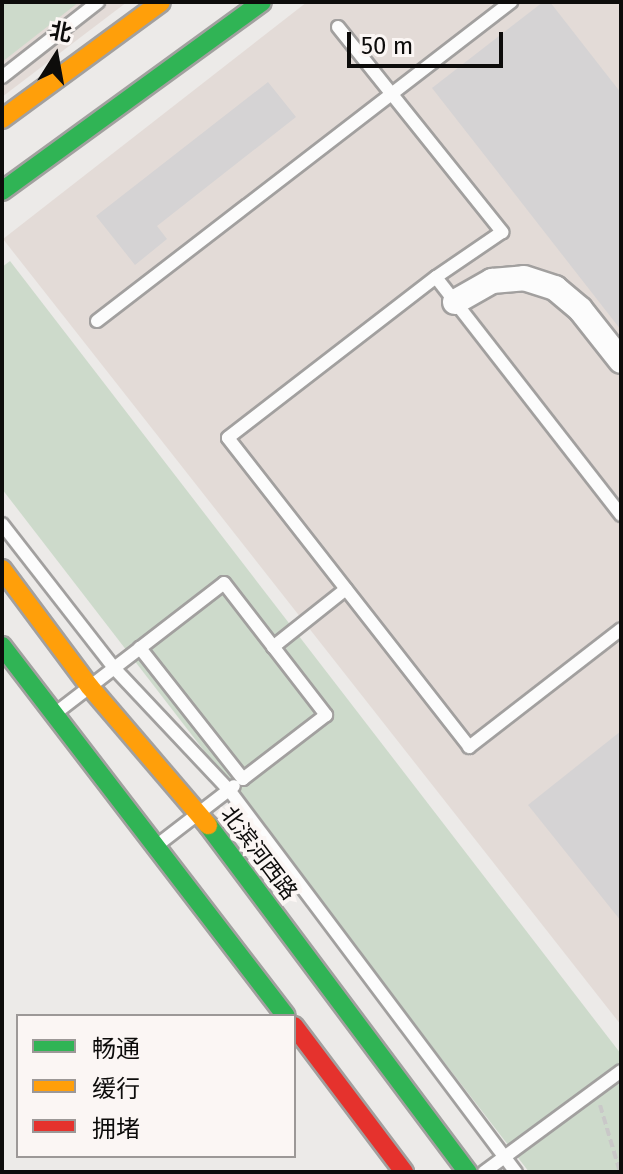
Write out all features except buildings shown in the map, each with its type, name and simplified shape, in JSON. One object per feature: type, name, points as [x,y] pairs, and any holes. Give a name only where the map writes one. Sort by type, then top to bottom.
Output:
[{"type":"main road","points":[[2,119],[161,2]]},
{"type":"main road","points":[[2,191],[262,2]]},
{"type":"main road","name":"北滨河西路","points":[[2,569],[90,687],[199,813],[468,1172]]},
{"type":"main road","points":[[2,646],[158,845],[285,1014]]},
{"type":"main road","points":[[296,1029],[404,1172]]},
{"type":"street","points":[[455,302],[492,281],[524,278],[555,288],[580,309],[621,361]]},
{"type":"lane","points":[[2,77],[98,2]]},
{"type":"lane","points":[[97,321],[511,2]]},
{"type":"lane","points":[[338,27],[502,232],[436,277],[228,438],[469,747],[621,629]]},
{"type":"lane","points":[[436,277],[621,515]]},
{"type":"lane","points":[[2,524],[114,668],[229,790],[516,1172]]},
{"type":"lane","points":[[56,713],[224,583],[326,715],[158,845]]},
{"type":"lane","points":[[273,647],[346,589]]},
{"type":"lane","points":[[140,648],[243,779]]},
{"type":"lane","points":[[484,1172],[621,1071]]},
{"type":"path","points":[[596,1091],[620,1172]]},
{"type":"shaded area","points":[[2,2],[127,2],[2,97]]},
{"type":"shaded area","points":[[307,2],[621,2],[621,1025],[3,239]]},
{"type":"green space","points":[[2,2],[79,2],[2,62]]},
{"type":"green space","points":[[10,261],[621,1054],[621,1172],[529,1172],[2,489],[2,267]]},
{"type":"traffic: fast","points":[[2,191],[262,2]]},
{"type":"traffic: fast","points":[[2,646],[284,1014]]},
{"type":"traffic: fast","points":[[208,825],[468,1172]]},
{"type":"traffic: slow","points":[[2,119],[161,2]]},
{"type":"traffic: slow","points":[[2,569],[90,687],[208,825]]},
{"type":"traffic: jam","points":[[296,1029],[404,1172]]}]
